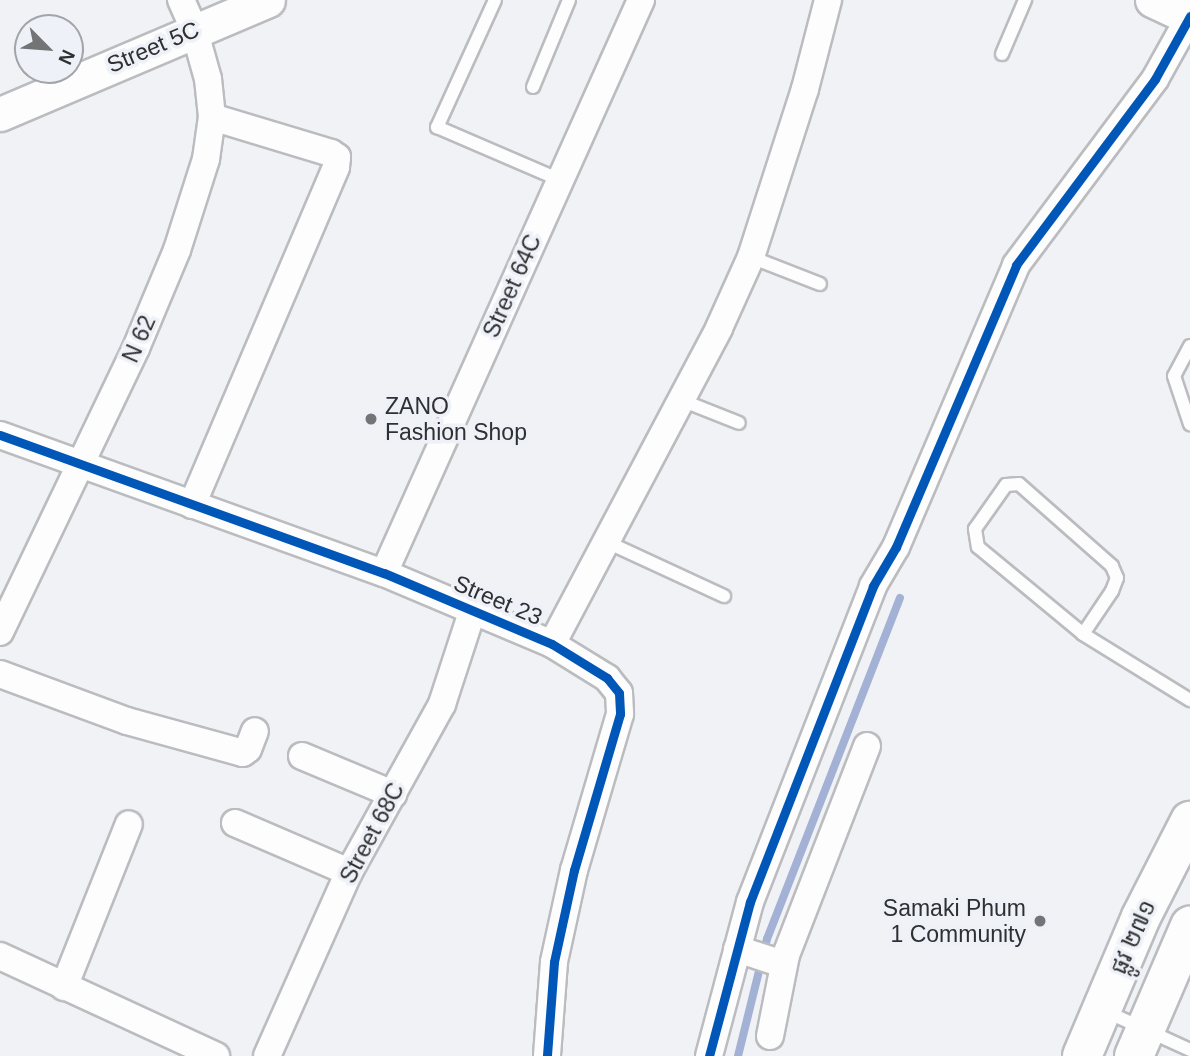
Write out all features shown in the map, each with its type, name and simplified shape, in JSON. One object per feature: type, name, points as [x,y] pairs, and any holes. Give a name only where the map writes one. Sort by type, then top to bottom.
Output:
[{"type":"main road","name":"ផ្លូវ ២៧១","points":[[1082,1056],[1141,917],[1190,821]]},
{"type":"main road","name":"ផ្លូវ ២៧១","points":[[1140,1043],[1190,926]]},
{"type":"street","name":"Street 5C","points":[[0,114],[187,15],[268,0]]},
{"type":"street","name":"Street 64C","points":[[384,573],[641,0]]},
{"type":"street","points":[[552,644],[719,328],[751,257],[805,89],[828,0]]},
{"type":"street","points":[[709,1056],[743,951],[750,902],[873,586],[895,547],[1016,265],[1155,79],[1190,17],[1152,0]]},
{"type":"street","name":"N 62","points":[[0,632],[136,348],[177,250],[206,159],[212,117],[208,79],[187,15]]},
{"type":"street","points":[[192,505],[336,167],[337,157],[212,117]]},
{"type":"street","name":"Street 23","points":[[0,435],[80,466],[384,573],[552,644],[607,678],[620,692],[620,714],[573,870],[554,962],[547,1056]]},
{"type":"street","name":"Street 68C","points":[[267,1056],[349,872],[442,704],[473,610]]},
{"type":"street","points":[[0,674],[127,721],[243,753],[248,750],[255,731]]},
{"type":"street","points":[[770,1036],[780,962],[867,746]]},
{"type":"street","points":[[302,756],[393,794]]},
{"type":"street","points":[[235,823],[349,872]]},
{"type":"street","points":[[64,987],[129,824]]},
{"type":"street","points":[[743,951],[780,962]]},
{"type":"street","points":[[0,956],[216,1056]]},
{"type":"lane","points":[[495,0],[437,127],[560,180]]},
{"type":"lane","points":[[533,87],[569,0]]},
{"type":"lane","points":[[1002,54],[1026,0]]},
{"type":"lane","points":[[751,257],[820,284]]},
{"type":"lane","points":[[1190,346],[1174,376],[1190,424]]},
{"type":"lane","points":[[680,399],[739,423]]},
{"type":"lane","points":[[1083,634],[1112,591],[1117,578],[1112,566],[1019,484],[1006,485],[975,529],[978,547],[1083,634],[1190,701]]},
{"type":"lane","points":[[607,542],[724,596]]},
{"type":"lane","points":[[1102,1009],[1140,1043],[1190,1050]]},
{"type":"waterway","points":[[738,1056],[767,939],[900,598]]},
{"type":"cycle path","points":[[709,1056],[750,902],[873,586],[896,547],[1016,265],[1155,79],[1190,16]]},
{"type":"cycle path","points":[[0,435],[384,573],[552,644],[607,678],[619,693],[620,714],[574,870],[554,962],[547,1056]]},
{"type":"place","name":"ZANO Fashion Shop","points":[[371,419]]},
{"type":"place","name":"Samaki Phum 1 Community","points":[[1040,921]]}]
